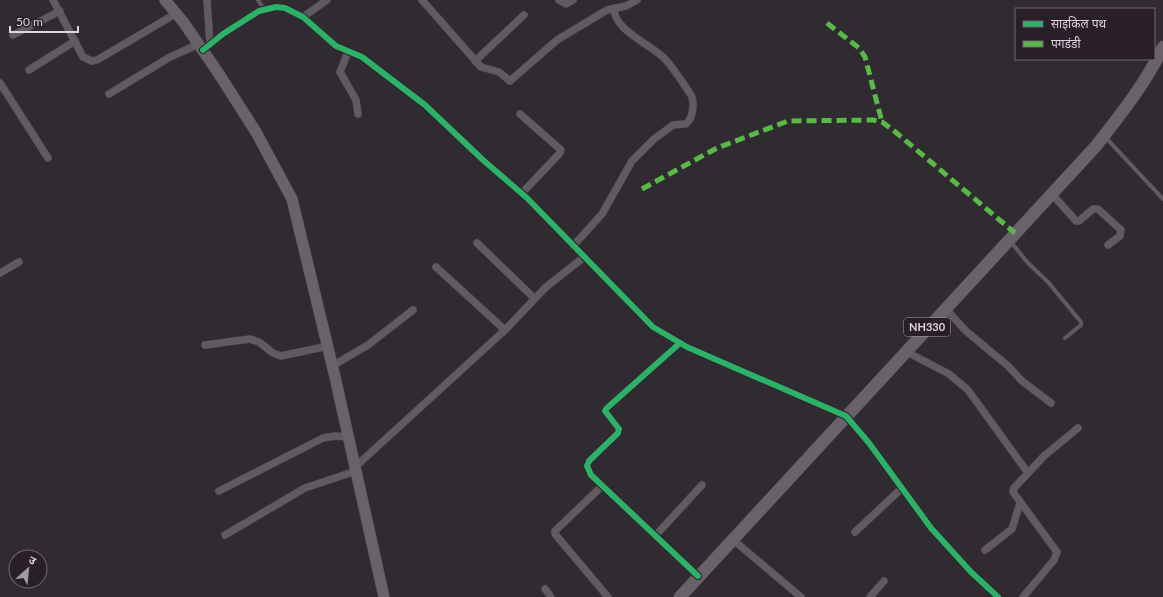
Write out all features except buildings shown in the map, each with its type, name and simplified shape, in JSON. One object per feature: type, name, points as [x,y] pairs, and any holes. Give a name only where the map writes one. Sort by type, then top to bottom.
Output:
[{"type":"highway","name":"NH330","points":[[685,596],[698,576],[1052,194],[1104,135],[1131,102],[1151,71],[1163,48]]},
{"type":"main road","points":[[165,0],[204,46],[256,132],[292,199],[328,346],[384,597]]},
{"type":"street","points":[[53,0],[83,57],[92,61],[97,60],[177,13]]},
{"type":"street","points":[[204,46],[207,0]]},
{"type":"street","points":[[303,17],[327,0]]},
{"type":"street","points":[[422,0],[480,67],[498,72],[510,81],[557,40],[614,8],[626,6],[636,0]]},
{"type":"street","points":[[560,0],[566,4],[572,0]]},
{"type":"street","points":[[109,94],[170,57],[204,46],[259,10],[276,7],[285,8],[303,17],[336,46],[362,58],[384,73],[424,105],[482,160],[522,193],[653,327],[680,343],[846,416],[869,443],[901,489],[931,528],[972,572],[998,597]]},
{"type":"street","points":[[573,246],[602,214],[636,157],[673,125],[686,124],[691,117],[693,99],[691,95],[664,58],[638,40],[616,19],[614,15],[614,8]]},
{"type":"street","points":[[13,35],[60,11]]},
{"type":"street","points":[[475,61],[524,15]]},
{"type":"street","points":[[28,70],[75,41]]},
{"type":"street","points":[[348,52],[340,72],[356,100],[358,114]]},
{"type":"street","points":[[0,83],[48,158]]},
{"type":"street","points":[[520,114],[561,150],[522,193]]},
{"type":"street","points":[[1052,194],[1076,221],[1079,221],[1096,208],[1115,225],[1122,233],[1108,245]]},
{"type":"street","points":[[478,242],[534,298]]},
{"type":"street","points":[[225,535],[305,488],[355,469],[505,330],[534,298],[584,258]]},
{"type":"street","points":[[0,273],[19,262]]},
{"type":"street","points":[[436,266],[505,330]]},
{"type":"street","points":[[945,308],[966,331],[1008,366],[1022,381],[1051,403]]},
{"type":"street","points":[[332,366],[368,344],[413,310]]},
{"type":"street","points":[[205,345],[250,339],[259,342],[273,353],[281,356],[328,346]]},
{"type":"street","points":[[680,343],[605,411],[619,429],[618,433],[589,461],[587,466],[591,475],[602,486],[698,576]]},
{"type":"street","points":[[905,351],[949,374],[968,390],[1028,473]]},
{"type":"street","points":[[1023,597],[1054,560],[1057,552],[1012,492],[1044,456],[1078,428]]},
{"type":"street","points":[[219,491],[323,438],[335,436],[348,437]]},
{"type":"street","points":[[656,535],[702,485]]},
{"type":"street","points":[[602,486],[555,531],[555,534],[608,597]]},
{"type":"street","points":[[855,532],[901,489]]},
{"type":"street","points":[[985,550],[1012,529],[1020,503]]},
{"type":"street","points":[[732,539],[801,597]]},
{"type":"street","points":[[870,597],[884,581]]},
{"type":"street","points":[[545,589],[551,597]]},
{"type":"lane","points":[[258,0],[264,10]]},
{"type":"lane","points":[[1104,135],[1163,199]]},
{"type":"lane","points":[[1010,239],[1028,264],[1048,282],[1081,322],[1081,326],[1065,338]]},
{"type":"marked path","points":[[827,23],[859,48],[865,57],[882,122]]},
{"type":"marked path","points":[[642,189],[717,148],[788,121],[873,120],[882,122],[893,130],[1015,233]]},
{"type":"cycle path","points":[[203,50],[223,34],[259,11],[276,7],[285,8],[303,17],[336,46],[362,57],[425,105],[483,160],[527,198],[653,327],[687,347],[846,416],[869,443],[931,528],[971,572],[998,597]]},
{"type":"cycle path","points":[[680,343],[607,408],[605,411],[619,429],[618,433],[589,461],[587,466],[591,475],[698,576]]}]
